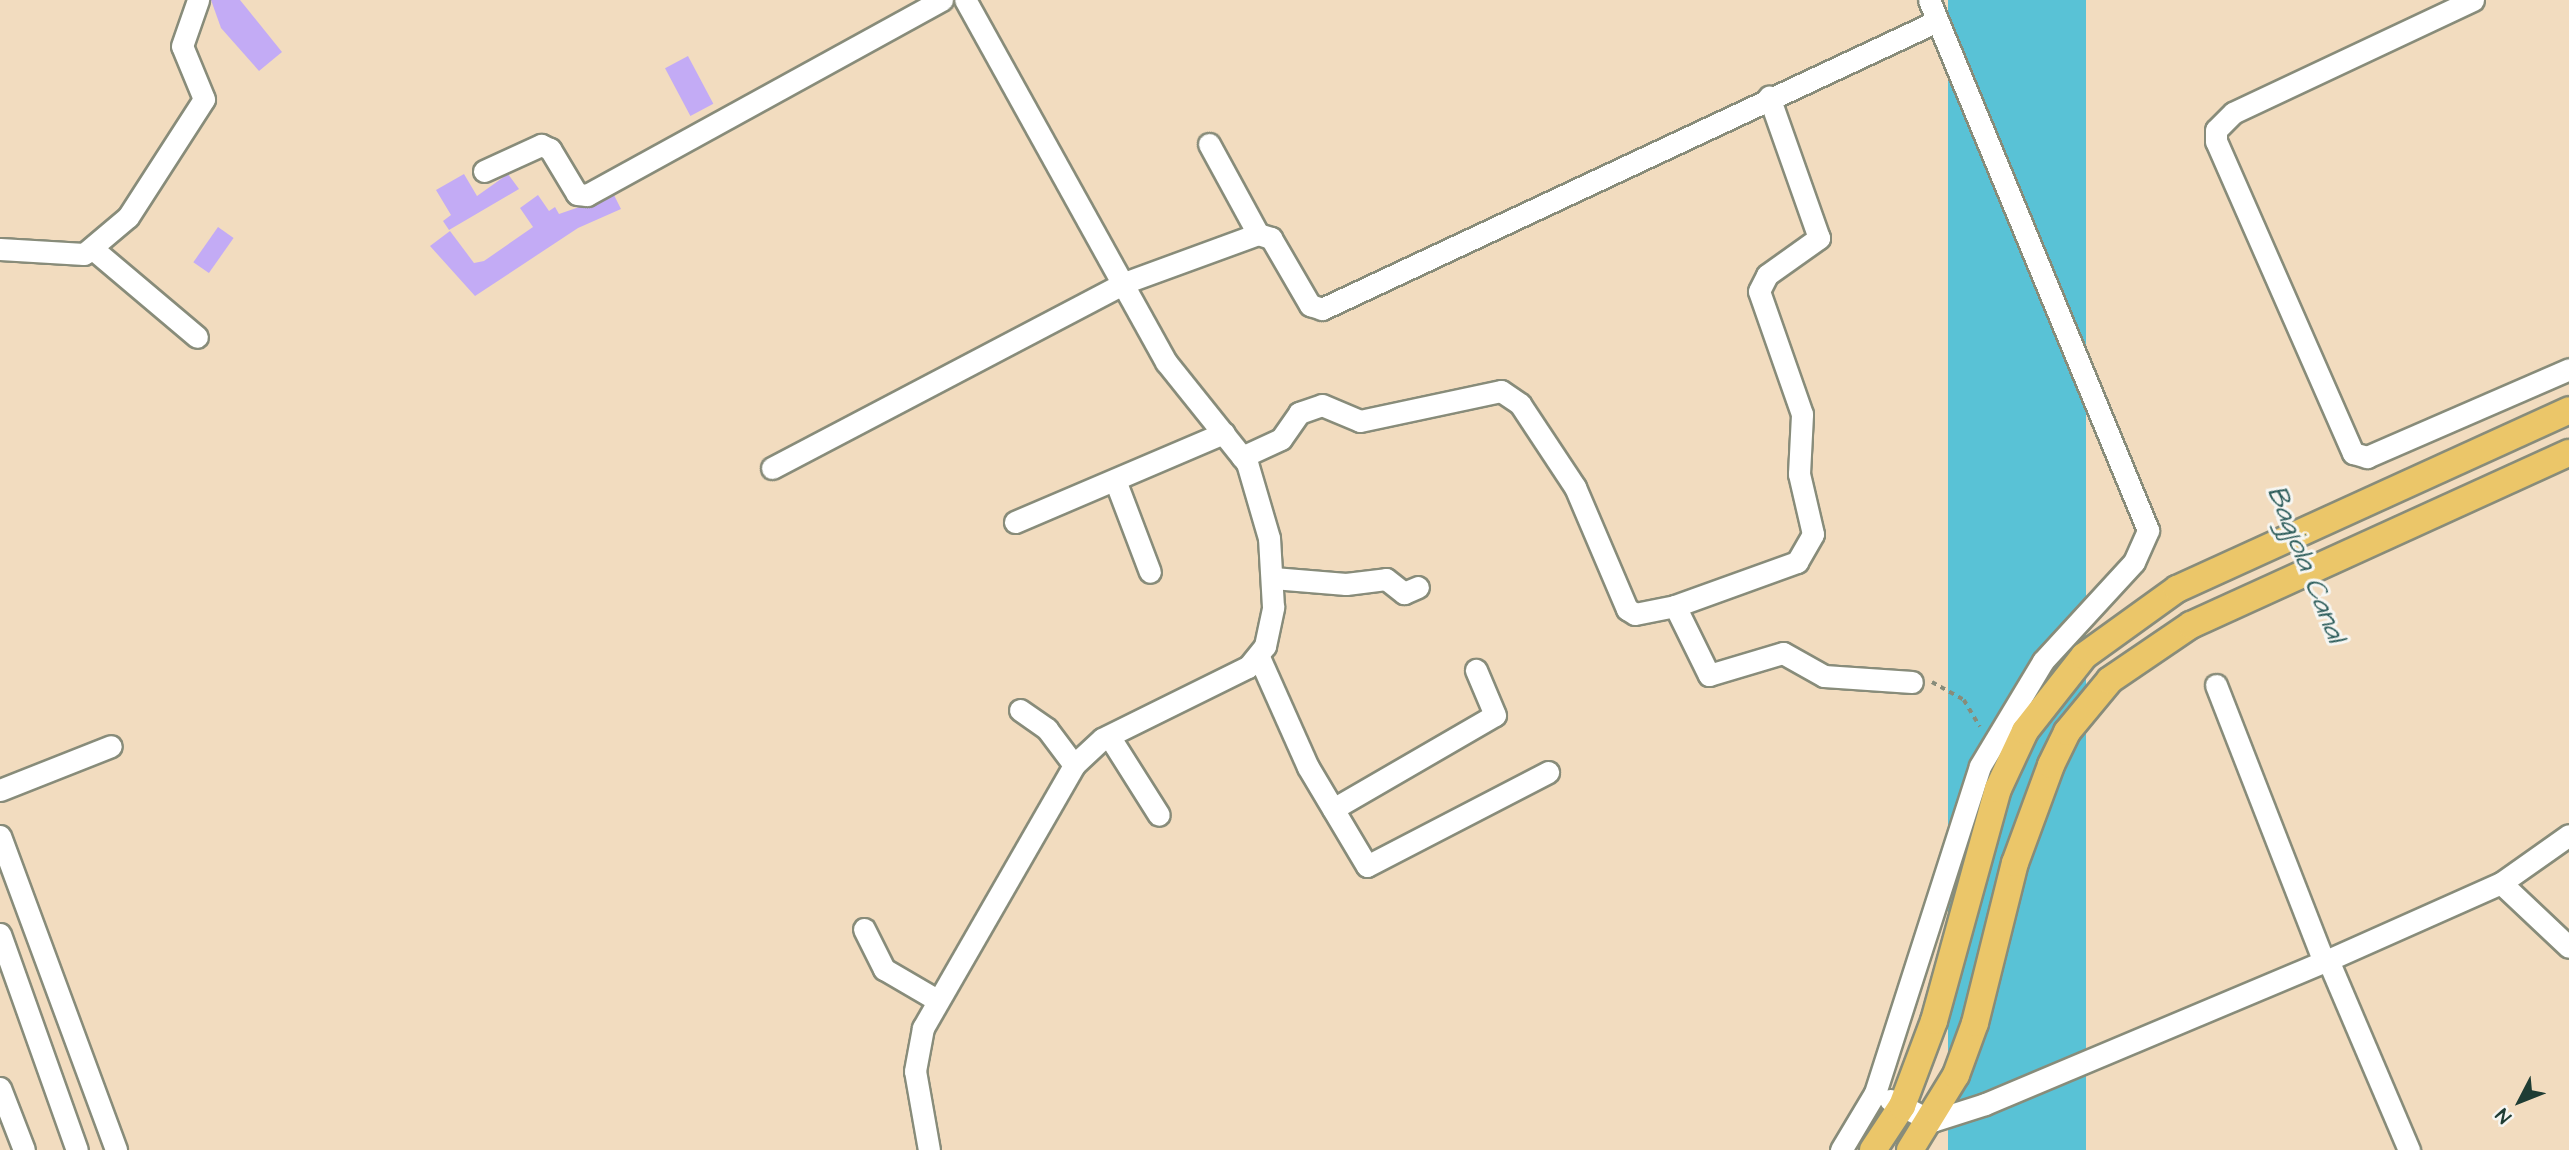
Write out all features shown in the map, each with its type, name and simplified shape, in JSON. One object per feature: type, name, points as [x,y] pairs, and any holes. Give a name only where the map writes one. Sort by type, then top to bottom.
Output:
[{"type":"main road","points":[[1873,1150],[1902,1106],[1938,1009],[1987,822],[2025,731],[2084,656],[2177,589],[2569,410]]},
{"type":"main road","points":[[1910,1150],[1931,1121],[1975,1023],[2015,863],[2067,732],[2110,680],[2191,625],[2569,453]]},
{"type":"street","points":[[0,249],[69,256],[93,249],[158,178],[204,99],[182,46],[198,0]]},
{"type":"street","points":[[484,171],[541,145],[550,149],[577,194],[587,195],[942,0]]},
{"type":"street","points":[[965,0],[1177,379],[1224,433],[1242,457],[1257,485],[1273,578],[1273,607],[1259,657],[1333,809],[1372,867],[1548,772]]},
{"type":"street","points":[[1841,1150],[1875,1093],[1964,803],[1993,739],[2073,623],[2134,562],[2148,530],[1929,0]]},
{"type":"street","points":[[2473,0],[2233,113],[2216,130],[2216,141],[2353,453],[2367,457],[2569,369]]},
{"type":"street","points":[[772,468],[1124,283],[1258,234],[1271,238],[1310,305],[1322,309],[1769,97],[1937,21]]},
{"type":"street","points":[[1242,457],[1281,439],[1299,413],[1322,405],[1360,421],[1501,391],[1520,404],[1575,486],[1627,608],[1635,614],[1675,606],[1797,562],[1813,534],[1800,474],[1802,414],[1759,291],[1767,275],[1819,238],[1769,97]]},
{"type":"street","points":[[1209,144],[1258,234]]},
{"type":"street","points":[[93,249],[197,337]]},
{"type":"street","points":[[1014,522],[1224,433]]},
{"type":"street","points":[[1115,480],[1150,572]]},
{"type":"street","points":[[1273,578],[1346,584],[1384,579],[1404,593],[1418,587]]},
{"type":"street","points":[[1675,606],[1709,675],[1783,653],[1824,676],[1912,682]]},
{"type":"street","points":[[929,1150],[916,1048],[937,1000],[1073,765],[1109,736],[1259,657]]},
{"type":"street","points":[[1333,809],[1495,715],[1476,670]]},
{"type":"street","points":[[2216,685],[2333,957],[2409,1150]]},
{"type":"street","points":[[1020,709],[1047,729],[1073,765]]},
{"type":"street","points":[[1109,736],[1159,815]]},
{"type":"street","points":[[0,790],[111,746]]},
{"type":"street","points":[[1875,1093],[1931,1121],[1985,1104],[2501,883],[2569,835]]},
{"type":"street","points":[[0,836],[116,1150]]},
{"type":"street","points":[[2501,883],[2569,947]]},
{"type":"street","points":[[864,929],[884,969],[937,1000]]},
{"type":"street","points":[[0,934],[77,1150]]},
{"type":"street","points":[[33,1027],[65,1013]]},
{"type":"street","points":[[0,1088],[24,1150]]},
{"type":"path","points":[[1912,682],[1954,691],[1993,739]]},
{"type":"water","points":[[1948,0],[2086,0],[2086,1150],[1948,1150]]},
{"type":"building","points":[[211,0],[240,0],[282,52],[259,71],[221,28]]},
{"type":"building","points":[[688,56],[713,104],[690,116],[665,68]]},
{"type":"building","points":[[464,174],[477,196],[508,174],[519,189],[449,230],[443,221],[451,215],[436,190]]},
{"type":"building","points":[[538,195],[549,211],[555,207],[559,214],[614,195],[621,209],[578,228],[475,296],[430,246],[450,231],[474,263],[484,261],[533,227],[520,208]]},
{"type":"building","points":[[218,227],[234,238],[209,273],[193,262]]},
{"type":"water label","name":"Bagjola Canal","points":[[2306,564]]}]
